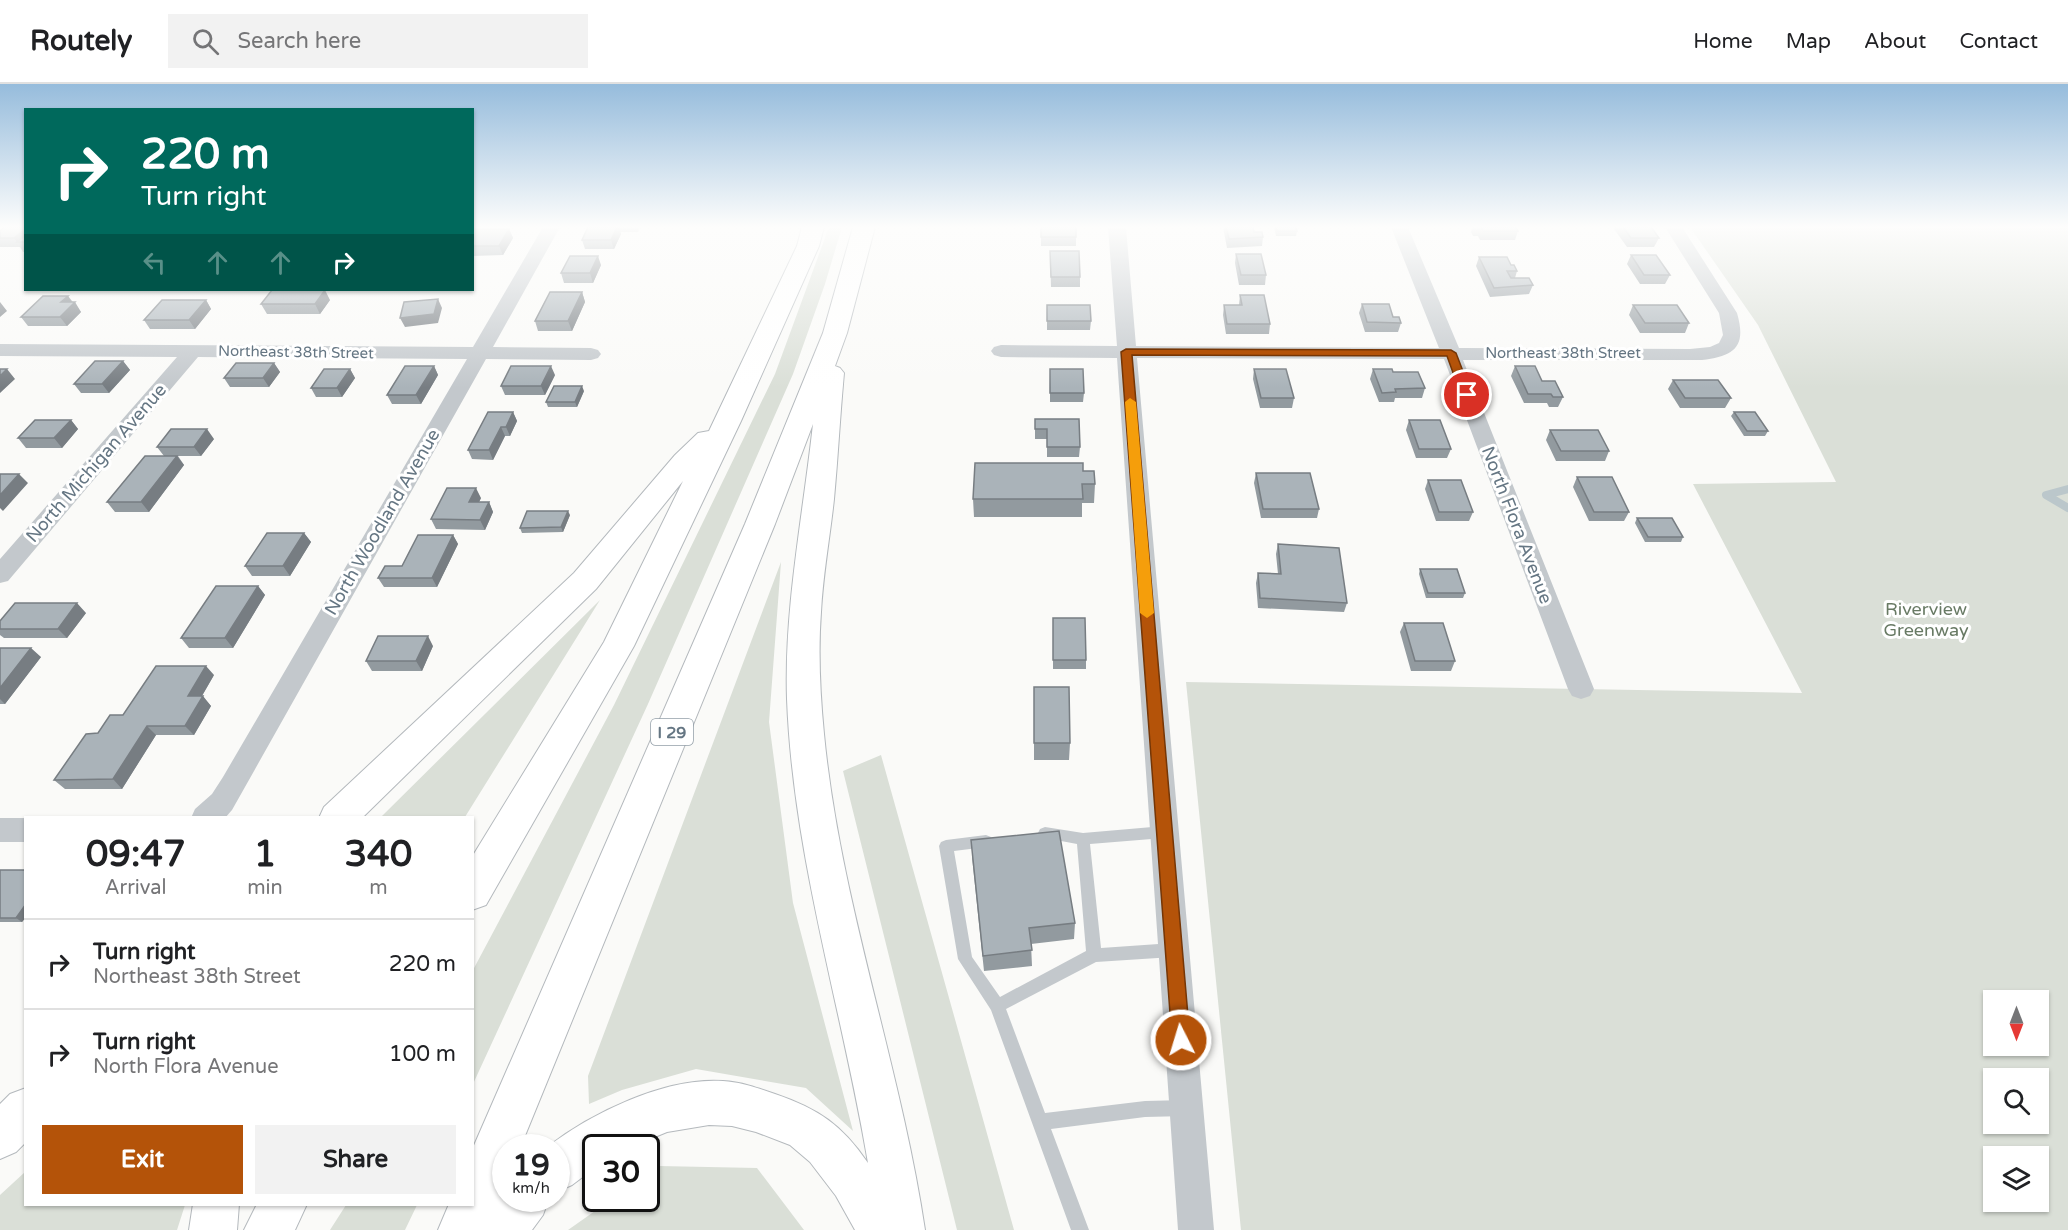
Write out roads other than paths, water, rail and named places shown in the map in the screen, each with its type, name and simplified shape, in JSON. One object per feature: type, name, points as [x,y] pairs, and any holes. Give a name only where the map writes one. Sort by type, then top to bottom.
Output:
[{"type":"highway","points":[[474,890],[618,646],[792,280]]},
{"type":"highway","name":"I 29","points":[[474,1202],[760,524],[835,333],[849,280]]},
{"type":"highway","points":[[835,333],[817,518],[807,578],[803,644],[805,705],[813,790],[831,884],[895,1172],[902,1230]]},
{"type":"highway","points":[[339,816],[585,582],[685,461],[727,421]]},
{"type":"highway","points":[[570,1158],[592,1142],[625,1125],[670,1108],[711,1102],[751,1108],[785,1119],[814,1134],[838,1158],[855,1183],[880,1230]]},
{"type":"highway","points":[[0,1136],[24,1112]]},
{"type":"highway","points":[[0,1159],[24,1142]]},
{"type":"highway","points":[[213,1230],[216,1206]]},
{"type":"highway","points":[[268,1230],[283,1206]]},
{"type":"highway","name":"I 29","points":[[462,1230],[472,1206]]},
{"type":"highway","points":[[503,1230],[516,1212]]},
{"type":"street","name":"North Woodland Avenue","points":[[207,816],[222,802],[233,785],[521,280]]},
{"type":"street","points":[[1121,280],[1196,1230]]},
{"type":"street","name":"North Flora Avenue","points":[[1421,280],[1581,689]]},
{"type":"street","name":"Northeast 38th Street","points":[[1001,351],[1690,355],[1716,352],[1728,346],[1734,335],[1728,313],[1707,280]]},
{"type":"street","name":"Northeast 38th Street","points":[[0,350],[591,354]]},
{"type":"street","name":"North Michigan Avenue","points":[[0,575],[193,351]]},
{"type":"street","points":[[0,830],[24,830]]},
{"type":"lane","points":[[1027,836],[1050,832],[1083,838],[1164,832]]},
{"type":"lane","points":[[1004,838],[946,846],[965,959],[997,1006],[1080,1230]]},
{"type":"lane","points":[[1083,838],[1094,955]]},
{"type":"lane","points":[[997,1006],[1094,955],[1174,950]]},
{"type":"lane","points":[[1040,1122],[1145,1109],[1187,1108]]},
{"type":"waterway","points":[[2068,489],[2046,495],[2068,508]]},
{"type":"park label","name":"Riverview Greenway","points":[[1926,619]]}]
